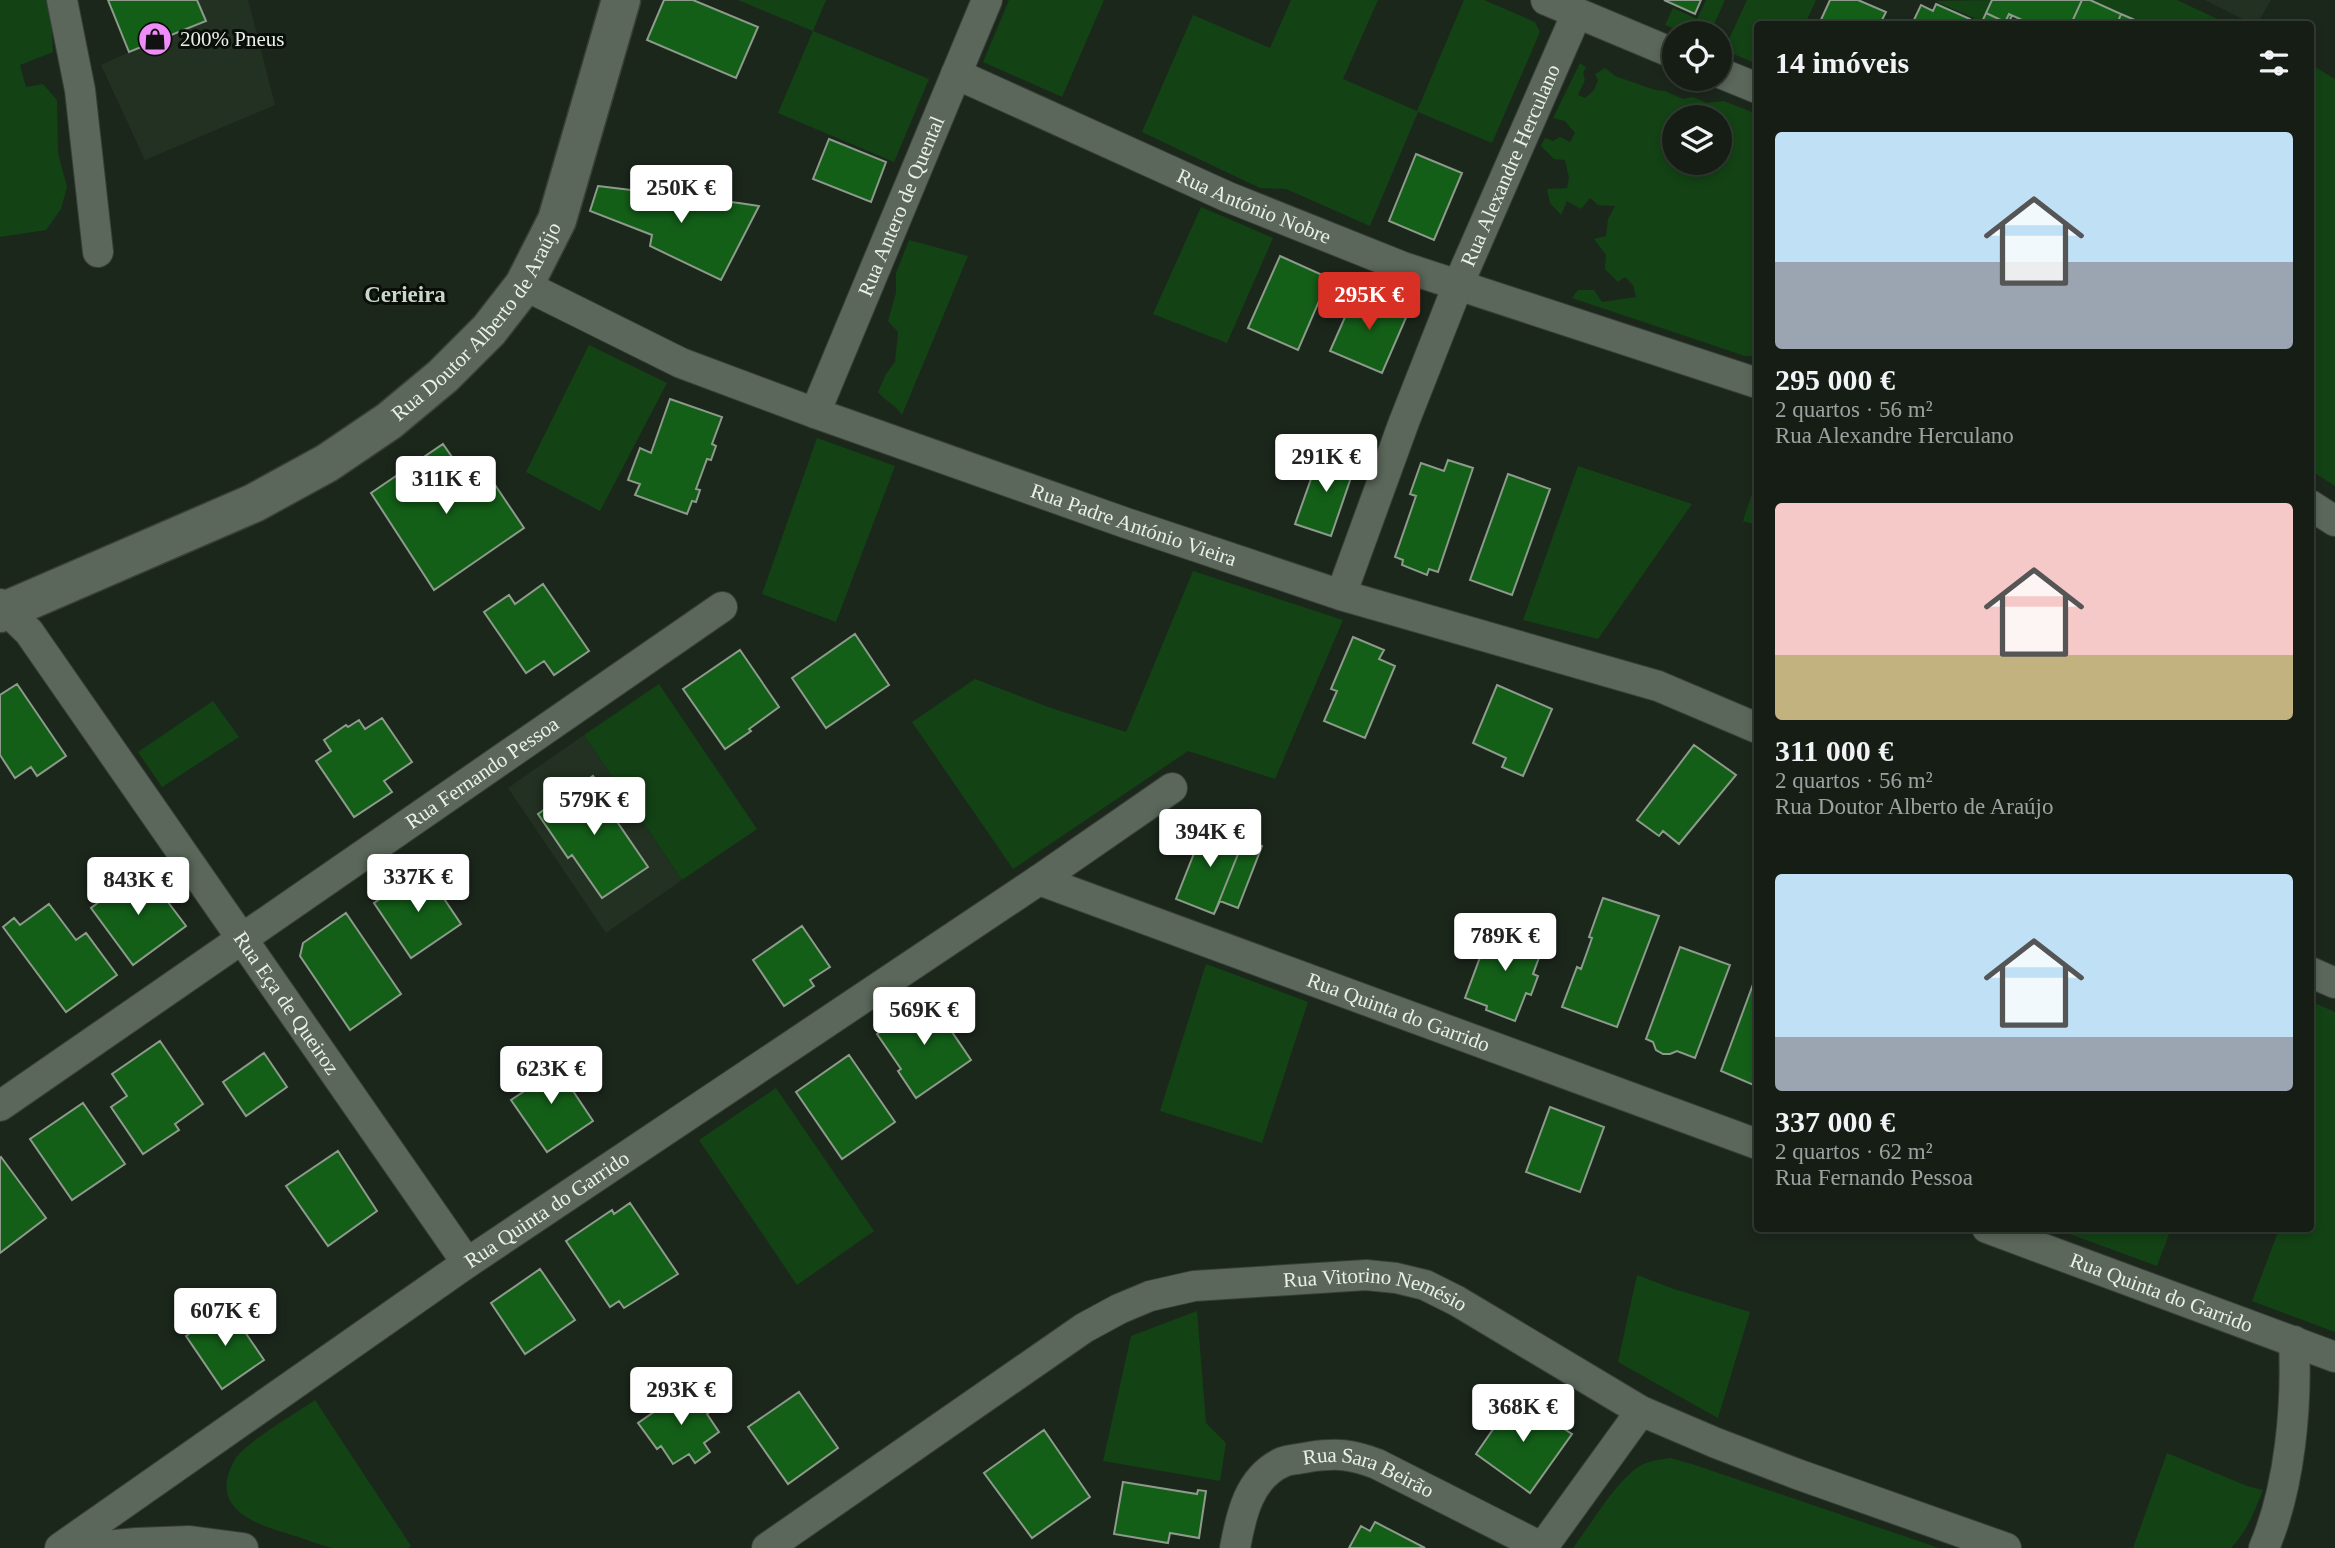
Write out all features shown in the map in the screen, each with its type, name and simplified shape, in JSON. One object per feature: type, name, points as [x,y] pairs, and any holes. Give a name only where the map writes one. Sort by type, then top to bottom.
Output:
[{"type":"main road","name":"Rua Doutor Alberto de Araújo","points":[[1,609],[254,503],[327,463],[389,421],[443,376],[489,330],[524,285],[557,220],[621,0]]},
{"type":"street","points":[[62,0],[80,90],[98,252]]},
{"type":"street","name":"Rua Antero de Quental","points":[[815,413],[987,0]]},
{"type":"street","points":[[1546,0],[1662,49]]},
{"type":"street","name":"Rua Alexandre Herculano","points":[[1341,595],[1404,422],[1458,285],[1577,13]]},
{"type":"street","name":"Rua António Nobre","points":[[956,75],[1228,197],[1403,267],[1754,382]]},
{"type":"street","points":[[1732,78],[1754,87]]},
{"type":"street","name":"Rua Padre António Vieira","points":[[524,285],[681,363],[815,413],[1126,523],[1341,595],[1658,686],[1754,727]]},
{"type":"street","points":[[2314,508],[2335,521]]},
{"type":"street","name":"Rua Fernando Pessoa","points":[[0,1107],[240,938],[722,607]]},
{"type":"street","name":"Rua Eça de Queiroz","points":[[1,609],[29,632],[467,1264]]},
{"type":"street","name":"Rua Quinta do Garrido","points":[[60,1548],[467,1264],[1172,788]]},
{"type":"street","name":"Rua Quinta do Garrido","points":[[1039,880],[1754,1143]]},
{"type":"street","points":[[2314,974],[2335,983]]},
{"type":"street","name":"Rua Quinta do Garrido","points":[[1998,1232],[2335,1357]]},
{"type":"street","name":"Rua Vitorino Nemésio","points":[[767,1548],[1084,1328],[1119,1310],[1150,1296],[1194,1286],[1366,1275],[1425,1285],[1457,1301],[1641,1411],[1774,1465],[2006,1548]]},
{"type":"street","points":[[2264,1548],[2275,1523],[2293,1424],[2296,1377],[2294,1341]]},
{"type":"street","points":[[1543,1548],[1641,1411]]},
{"type":"street","name":"Rua Sara Beirão","points":[[1235,1548],[1241,1516],[1250,1493],[1264,1475],[1283,1462],[1335,1453],[1356,1456],[1377,1464],[1543,1548]]},
{"type":"street","points":[[83,1548],[137,1542],[190,1541],[243,1548]]},
{"type":"shaded area","points":[[108,0],[248,0],[275,105],[145,160],[101,65],[129,52]]},
{"type":"shaded area","points":[[2205,0],[2271,0],[2259,21],[2247,21]]},
{"type":"shaded area","points":[[584,735],[682,880],[606,933],[508,788]]},
{"type":"green space","points":[[0,0],[47,0],[51,15],[53,52],[20,65],[26,87],[43,84],[57,100],[58,153],[67,187],[61,209],[46,230],[0,237]]},
{"type":"green space","points":[[738,0],[826,0],[813,31]]},
{"type":"green space","points":[[1009,0],[1104,0],[1062,97],[983,62]]},
{"type":"green space","points":[[1291,0],[1378,0],[1343,79],[1417,111],[1464,0],[1484,0],[1535,22],[1540,32],[1492,143],[1418,112],[1370,226],[1286,189],[1260,188],[1142,132],[1193,15],[1270,48]]},
{"type":"green space","points":[[1706,0],[1725,0],[1715,21],[1667,21],[1673,8],[1697,19]]},
{"type":"green space","points":[[1747,0],[1816,0],[1806,21],[1754,21],[1754,63],[1732,53],[1732,33]]},
{"type":"green space","points":[[1992,0],[1982,21],[1972,21],[1974,18],[1935,1]]},
{"type":"green space","points":[[2090,0],[2177,0],[2222,21],[2137,21]]},
{"type":"green space","points":[[813,31],[929,79],[894,162],[778,113]]},
{"type":"green space","points":[[1580,63],[1586,67],[1583,73],[1585,80],[1578,95],[1585,98],[1594,90],[1598,80],[1595,74],[1605,68],[1615,76],[1683,99],[1693,97],[1707,103],[1724,101],[1754,113],[1754,356],[1745,356],[1572,298],[1578,290],[1594,290],[1602,302],[1636,297],[1633,285],[1625,277],[1618,282],[1605,269],[1606,255],[1594,239],[1606,236],[1608,219],[1615,206],[1598,205],[1590,198],[1581,209],[1567,201],[1561,215],[1550,203],[1547,189],[1567,188],[1569,178],[1565,160],[1554,159],[1541,146],[1545,138],[1553,141],[1560,137],[1570,142],[1575,133],[1565,121],[1553,118]]},
{"type":"green space","points":[[2314,66],[2335,79],[2335,486],[2314,473]]},
{"type":"green space","points":[[1201,207],[1273,238],[1227,343],[1153,314]]},
{"type":"green space","points":[[909,240],[968,256],[902,415],[878,392],[895,362],[898,332],[888,321],[896,293],[896,273]]},
{"type":"green space","points":[[589,345],[667,383],[600,511],[526,472]]},
{"type":"green space","points":[[817,438],[895,466],[836,622],[762,594]]},
{"type":"green space","points":[[1578,466],[1692,504],[1598,639],[1523,620]]},
{"type":"green space","points":[[1754,488],[1754,524],[1743,521]]},
{"type":"green space","points":[[1193,571],[1343,620],[1275,779],[1188,751],[1013,869],[912,722],[975,679],[1051,708],[1126,732]]},
{"type":"green space","points":[[659,684],[757,829],[682,880],[584,735]]},
{"type":"green space","points":[[213,701],[239,737],[162,787],[138,752]]},
{"type":"green space","points":[[1206,964],[1308,1002],[1262,1143],[1160,1111]]},
{"type":"green space","points":[[2314,1003],[2335,1012],[2335,1332],[2252,1301],[2278,1232],[2314,1232]]},
{"type":"green space","points":[[776,1088],[874,1231],[797,1285],[699,1140]]},
{"type":"green space","points":[[2064,1232],[2170,1232],[2157,1266]]},
{"type":"green space","points":[[1637,1275],[1750,1312],[1718,1418],[1618,1362]]},
{"type":"green space","points":[[1197,1311],[1206,1423],[1226,1443],[1220,1481],[1103,1461],[1131,1336]]},
{"type":"green space","points":[[315,1400],[411,1546],[408,1548],[328,1547],[264,1526],[251,1520],[231,1503],[227,1492],[228,1478],[239,1454]]},
{"type":"green space","points":[[2167,1453],[2263,1490],[2246,1528],[2231,1548],[2133,1548]]},
{"type":"green space","points":[[1670,1458],[1939,1548],[1573,1548],[1625,1478],[1651,1461]]},
{"type":"building","points":[[108,0],[197,0],[206,21],[129,52]]},
{"type":"building","points":[[664,0],[693,0],[758,27],[736,78],[647,40]]},
{"type":"building","points":[[1664,0],[1701,0],[1695,14]]},
{"type":"building","points":[[1830,0],[1858,0],[1886,12],[1882,21],[1820,21]]},
{"type":"building","points":[[1992,0],[2082,0],[2072,21],[2024,21],[2009,14],[2003,21],[1986,13]]},
{"type":"building","points":[[2082,0],[2090,0],[2121,14],[2118,21],[2072,21]]},
{"type":"building","points":[[1936,4],[1970,19],[1913,21],[1921,5],[1933,11]]},
{"type":"building","points":[[1986,13],[2003,21],[1982,21]]},
{"type":"building","points":[[2121,14],[2137,21],[2118,21]]},
{"type":"building","points":[[829,139],[886,162],[871,202],[813,179]]},
{"type":"building","points":[[1416,154],[1462,173],[1434,240],[1389,221]]},
{"type":"building","points":[[598,186],[759,206],[721,280],[650,246],[652,235],[590,211]]},
{"type":"building","points":[[1280,256],[1329,278],[1298,350],[1248,328]]},
{"type":"building","points":[[1357,290],[1408,313],[1382,373],[1330,351]]},
{"type":"building","points":[[670,399],[722,417],[712,444],[716,446],[711,460],[707,459],[696,489],[700,490],[696,502],[692,501],[687,514],[635,495],[640,484],[628,480],[640,448],[651,453]]},
{"type":"building","points":[[443,444],[468,480],[473,477],[478,484],[489,476],[524,528],[434,590],[371,493]]},
{"type":"building","points":[[1321,451],[1356,463],[1331,536],[1295,524]]},
{"type":"building","points":[[1448,460],[1473,468],[1438,572],[1429,569],[1427,575],[1402,565],[1403,560],[1395,557],[1416,496],[1410,494],[1421,463],[1444,471]]},
{"type":"building","points":[[1508,474],[1550,489],[1512,595],[1470,580]]},
{"type":"building","points":[[543,584],[589,651],[554,675],[544,661],[526,673],[484,612],[509,595],[515,604]]},
{"type":"building","points":[[855,634],[889,685],[826,728],[792,678]]},
{"type":"building","points":[[1353,637],[1384,650],[1379,659],[1395,666],[1365,738],[1324,721],[1337,691],[1331,689]]},
{"type":"building","points":[[740,650],[779,707],[725,749],[683,689]]},
{"type":"building","points":[[17,684],[66,756],[37,776],[31,767],[15,778],[0,755],[0,695]]},
{"type":"building","points":[[1497,685],[1552,709],[1523,776],[1502,767],[1506,758],[1473,743]]},
{"type":"building","points":[[382,718],[412,762],[384,781],[392,792],[354,817],[316,761],[331,751],[324,740],[346,725],[348,727],[359,720],[365,729]]},
{"type":"building","points":[[1694,745],[1736,775],[1679,844],[1663,831],[1659,836],[1637,820]]},
{"type":"building","points":[[593,776],[623,820],[618,823],[648,867],[602,898],[572,855],[568,858],[538,814]]},
{"type":"building","points":[[1206,823],[1262,846],[1238,908],[1220,901],[1214,914],[1176,899]]},
{"type":"building","points":[[1206,823],[1244,839],[1214,914],[1176,899]]},
{"type":"building","points":[[143,869],[186,926],[133,965],[91,908]]},
{"type":"building","points":[[424,869],[461,924],[411,958],[374,903]]},
{"type":"building","points":[[1603,898],[1659,916],[1617,1027],[1562,1007],[1577,967],[1581,969]]},
{"type":"building","points":[[49,904],[76,940],[86,933],[117,975],[66,1012],[3,927],[14,918],[20,925]]},
{"type":"building","points":[[346,913],[401,994],[350,1030],[300,956],[303,943]]},
{"type":"building","points":[[1492,925],[1544,944],[1533,974],[1538,976],[1531,995],[1526,993],[1515,1021],[1486,1010],[1487,1006],[1465,998]]},
{"type":"building","points":[[802,926],[830,967],[810,980],[814,986],[784,1006],[753,960]]},
{"type":"building","points":[[1680,947],[1730,965],[1695,1058],[1677,1051],[1663,1054],[1656,1050],[1653,1042],[1646,1039]]},
{"type":"building","points":[[1754,982],[1754,1085],[1721,1071]]},
{"type":"building","points":[[934,995],[950,1019],[946,1023],[971,1060],[916,1098],[898,1071],[901,1069],[877,1034]]},
{"type":"building","points":[[160,1041],[203,1104],[175,1124],[179,1130],[143,1154],[111,1107],[127,1096],[112,1074]]},
{"type":"building","points":[[264,1053],[287,1087],[246,1116],[223,1082]]},
{"type":"building","points":[[549,1055],[593,1121],[547,1152],[511,1100],[538,1082],[529,1069]]},
{"type":"building","points":[[849,1055],[895,1122],[842,1159],[796,1092]]},
{"type":"building","points":[[83,1103],[125,1164],[72,1200],[30,1139]]},
{"type":"building","points":[[1550,1107],[1604,1127],[1580,1192],[1526,1172]]},
{"type":"building","points":[[338,1151],[377,1211],[328,1246],[286,1186]]},
{"type":"building","points":[[0,1158],[46,1218],[0,1253]]},
{"type":"building","points":[[630,1203],[678,1274],[624,1308],[619,1301],[610,1307],[566,1241],[612,1210],[614,1214]]},
{"type":"building","points":[[540,1269],[575,1320],[525,1354],[491,1303]]},
{"type":"building","points":[[228,1307],[264,1360],[222,1389],[186,1336]]},
{"type":"building","points":[[693,1385],[711,1411],[707,1414],[719,1432],[704,1443],[710,1452],[695,1463],[689,1454],[673,1464],[661,1446],[657,1449],[638,1423]]},
{"type":"building","points":[[799,1392],[838,1448],[788,1484],[748,1427]]},
{"type":"building","points":[[1511,1395],[1572,1434],[1530,1493],[1476,1454],[1496,1425],[1492,1422]]},
{"type":"building","points":[[1044,1430],[1090,1497],[1032,1538],[984,1473]]},
{"type":"building","points":[[1123,1482],[1197,1494],[1198,1490],[1206,1491],[1199,1538],[1170,1533],[1168,1543],[1114,1534]]},
{"type":"building","points":[[1375,1522],[1425,1548],[1349,1548],[1361,1526],[1370,1531]]},
{"type":"place","name":"200% Pneus","points":[[155,39]]},
{"type":"district","name":"Cerieira","points":[[405,294]]}]
